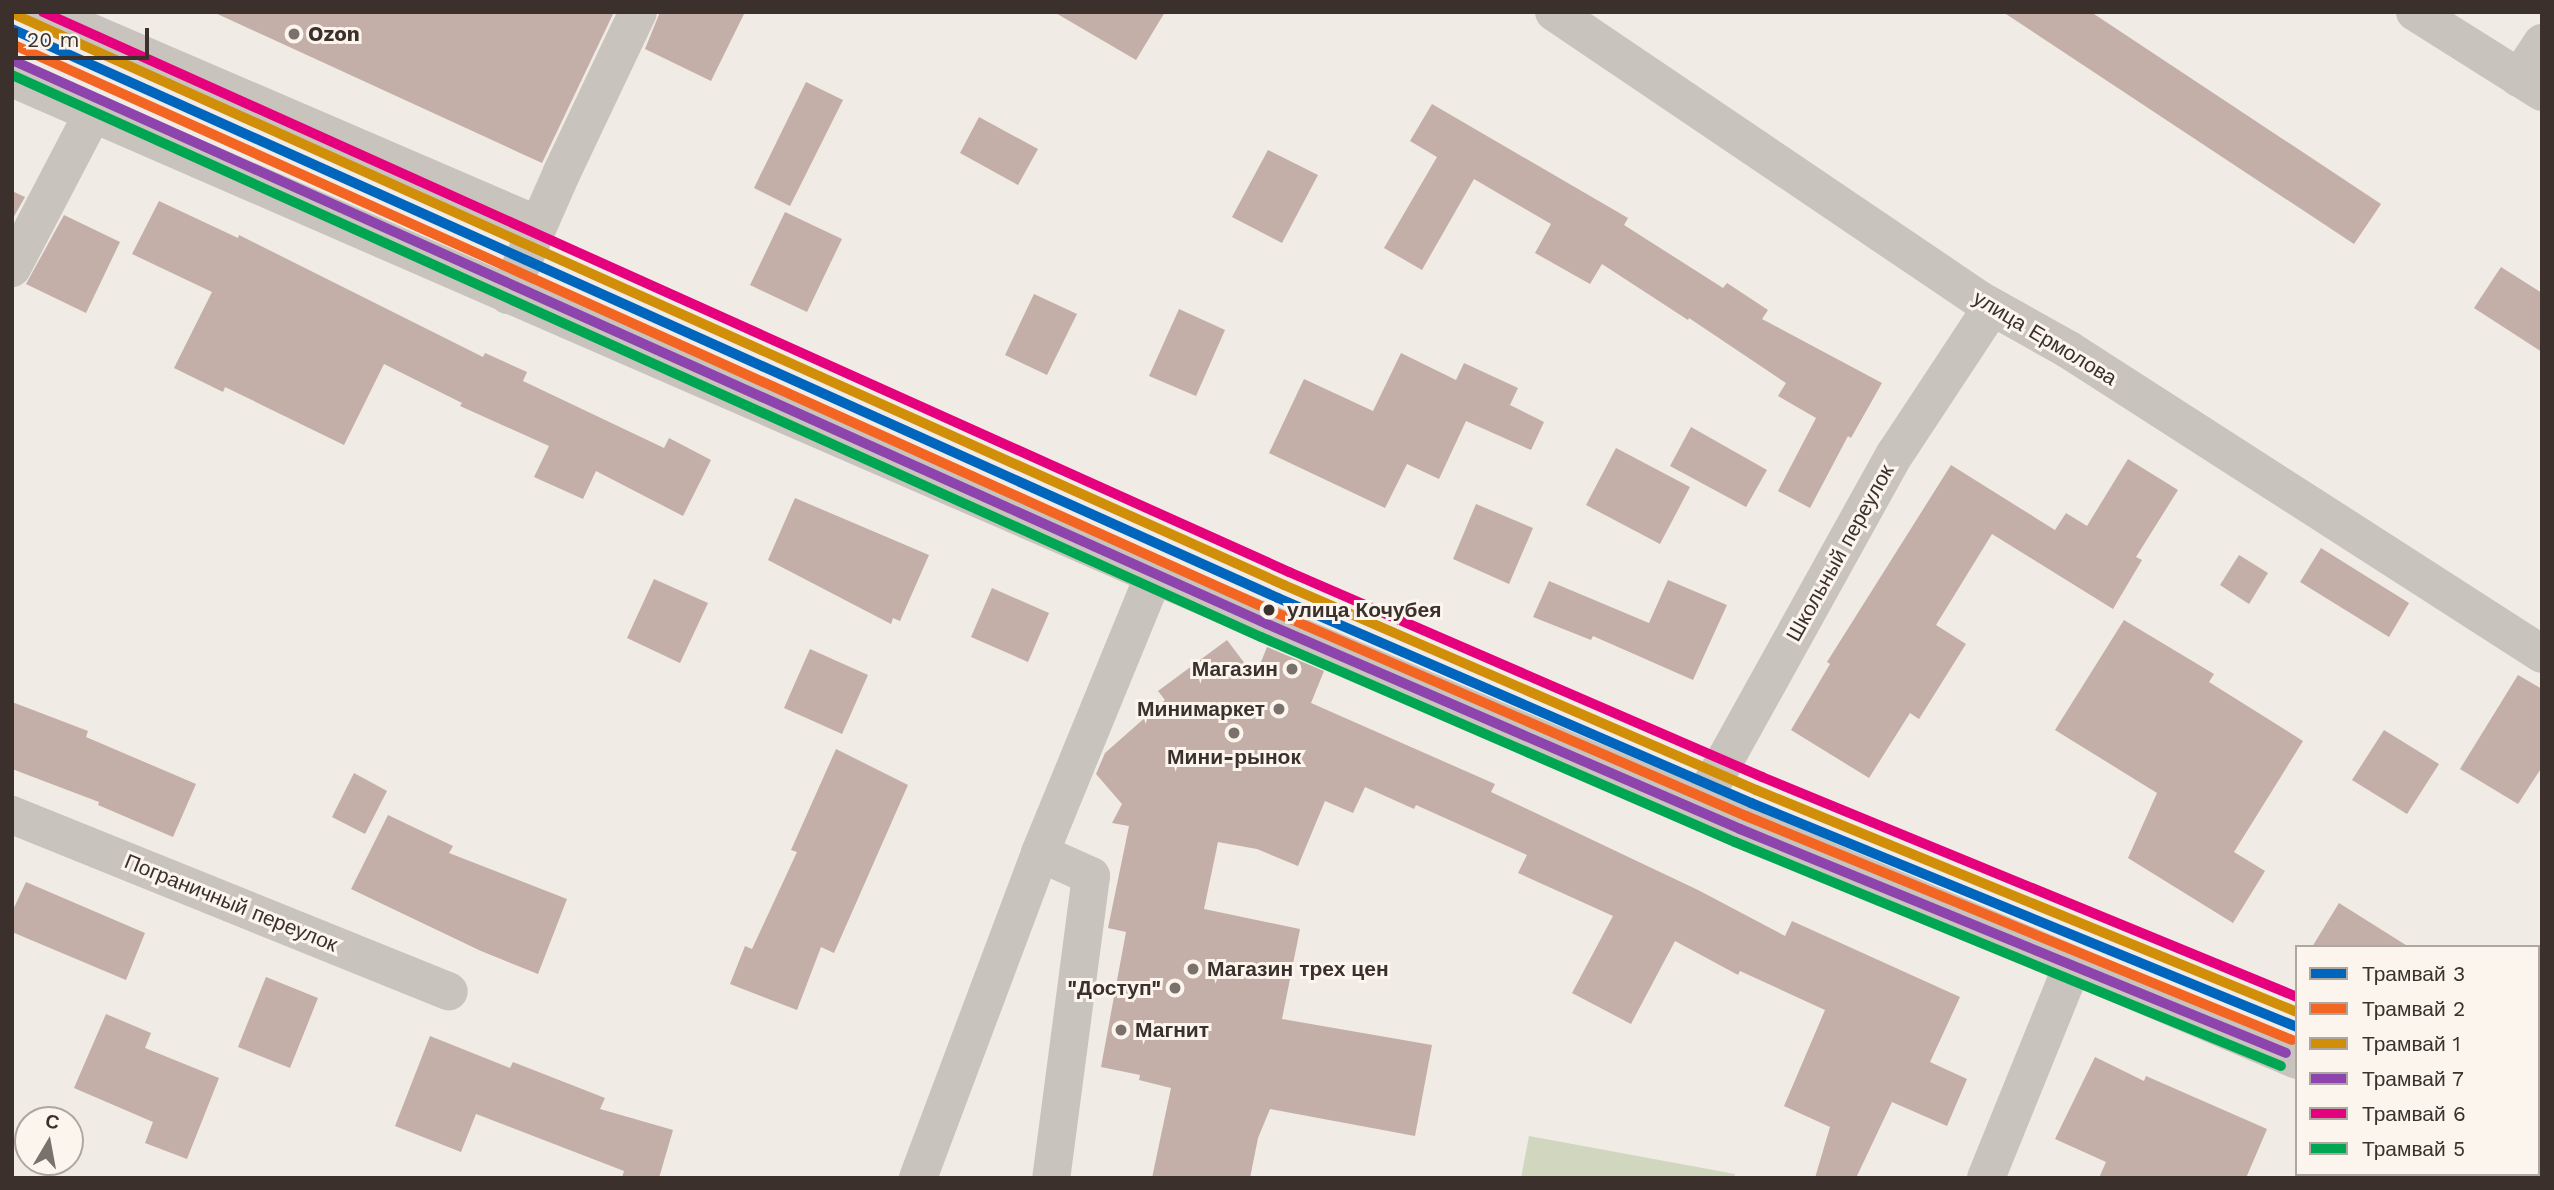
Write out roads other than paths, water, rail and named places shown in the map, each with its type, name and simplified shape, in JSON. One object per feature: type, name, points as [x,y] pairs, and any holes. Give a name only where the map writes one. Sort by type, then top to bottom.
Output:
[{"type":"street","points":[[43,12],[538,225]]},
{"type":"street","points":[[508,295],[638,12]]},
{"type":"street","name":"улица Ермолова","points":[[1554,12],[1992,307],[2069,350],[2542,653]]},
{"type":"street","points":[[2415,12],[2530,85],[2542,43]]},
{"type":"street","points":[[12,78],[1154,575],[2295,1059]]},
{"type":"street","points":[[12,268],[92,115]]},
{"type":"street","name":"Школьный переулок","points":[[1699,807],[1895,454],[1992,307]]},
{"type":"street","points":[[918,1178],[1040,853],[1154,575]]},
{"type":"street","name":"Пограничный переулок","points":[[12,815],[449,992]]},
{"type":"street","points":[[1040,853],[1091,876],[1051,1178]]},
{"type":"street","points":[[1986,1178],[2072,966]]},
{"type":"tram line","name":"6","points":[[43,12],[1289,572],[1762,777],[2295,996]]},
{"type":"tram line","name":"1","points":[[18,16],[1284,585],[1756,790],[2295,1011]]},
{"type":"tram line","name":"3","points":[[12,29],[1278,598],[1751,803],[2295,1026]]},
{"type":"tram line","name":"2","points":[[12,44],[1272,611],[1746,816],[2292,1040]]},
{"type":"tram line","name":"7","points":[[12,60],[1267,624],[1740,829],[2286,1053]]},
{"type":"tram line","name":"5","points":[[12,75],[1261,637],[1735,842],[2281,1066]]},
{"type":"place","name":"Ozon","points":[[294,34]]},
{"type":"place","name":"улица Кочубея","points":[[1269,610]]},
{"type":"place","name":"Магазин","points":[[1292,669]]},
{"type":"place","name":"Минимаркет","points":[[1279,709]]},
{"type":"place","name":"Мини-рынок","points":[[1234,733]]},
{"type":"place","name":"Магазин трех цен","points":[[1193,969]]},
{"type":"place","name":"\"Доступ\"","points":[[1175,988]]},
{"type":"place","name":"Магнит","points":[[1121,1030]]}]
